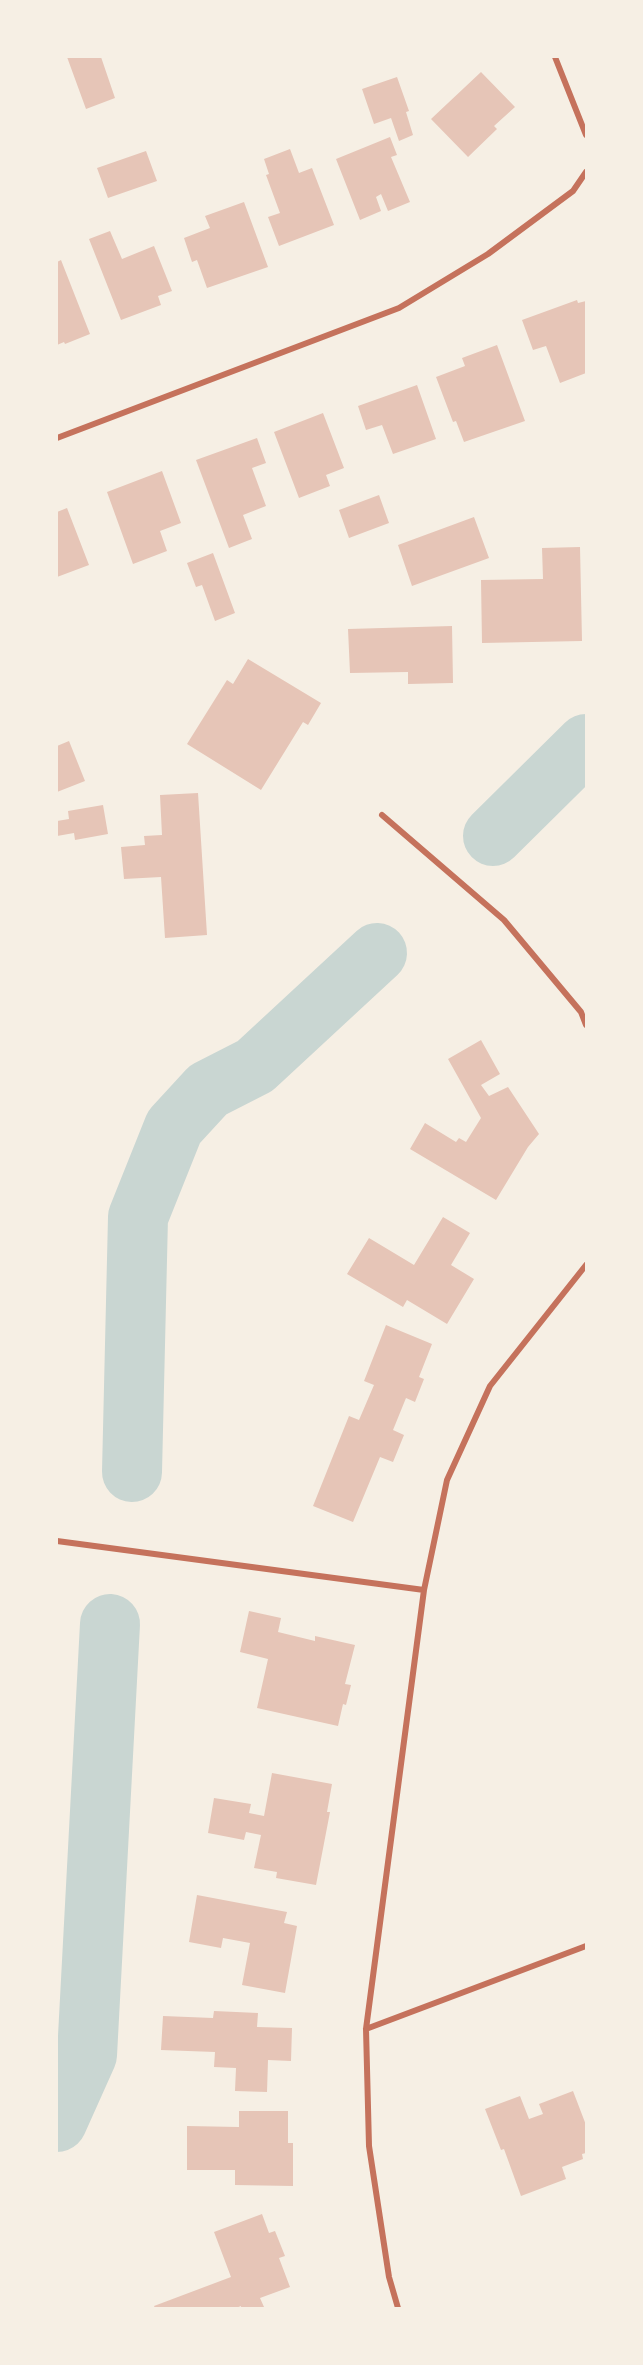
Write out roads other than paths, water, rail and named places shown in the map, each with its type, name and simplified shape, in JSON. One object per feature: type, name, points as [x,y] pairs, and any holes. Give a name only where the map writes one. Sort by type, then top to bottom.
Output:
[{"type":"street","points":[[555,57],[586,135]]},
{"type":"street","points":[[57,438],[399,308],[507,240],[573,191],[586,172]]},
{"type":"street","points":[[382,815],[504,920],[581,1012],[586,1025]]},
{"type":"street","points":[[398,2308],[389,2277],[369,2146],[366,2029],[424,1590],[447,1480],[490,1386],[586,1265]]},
{"type":"street","points":[[57,1541],[424,1590]]},
{"type":"street","points":[[366,2029],[586,1946]]},
{"type":"waterway","points":[[493,836],[586,744]]},
{"type":"waterway","points":[[132,1472],[138,1217],[174,1127],[208,1090],[255,1066],[377,953]]},
{"type":"waterway","points":[[57,2122],[87,2055],[110,1624]]}]
